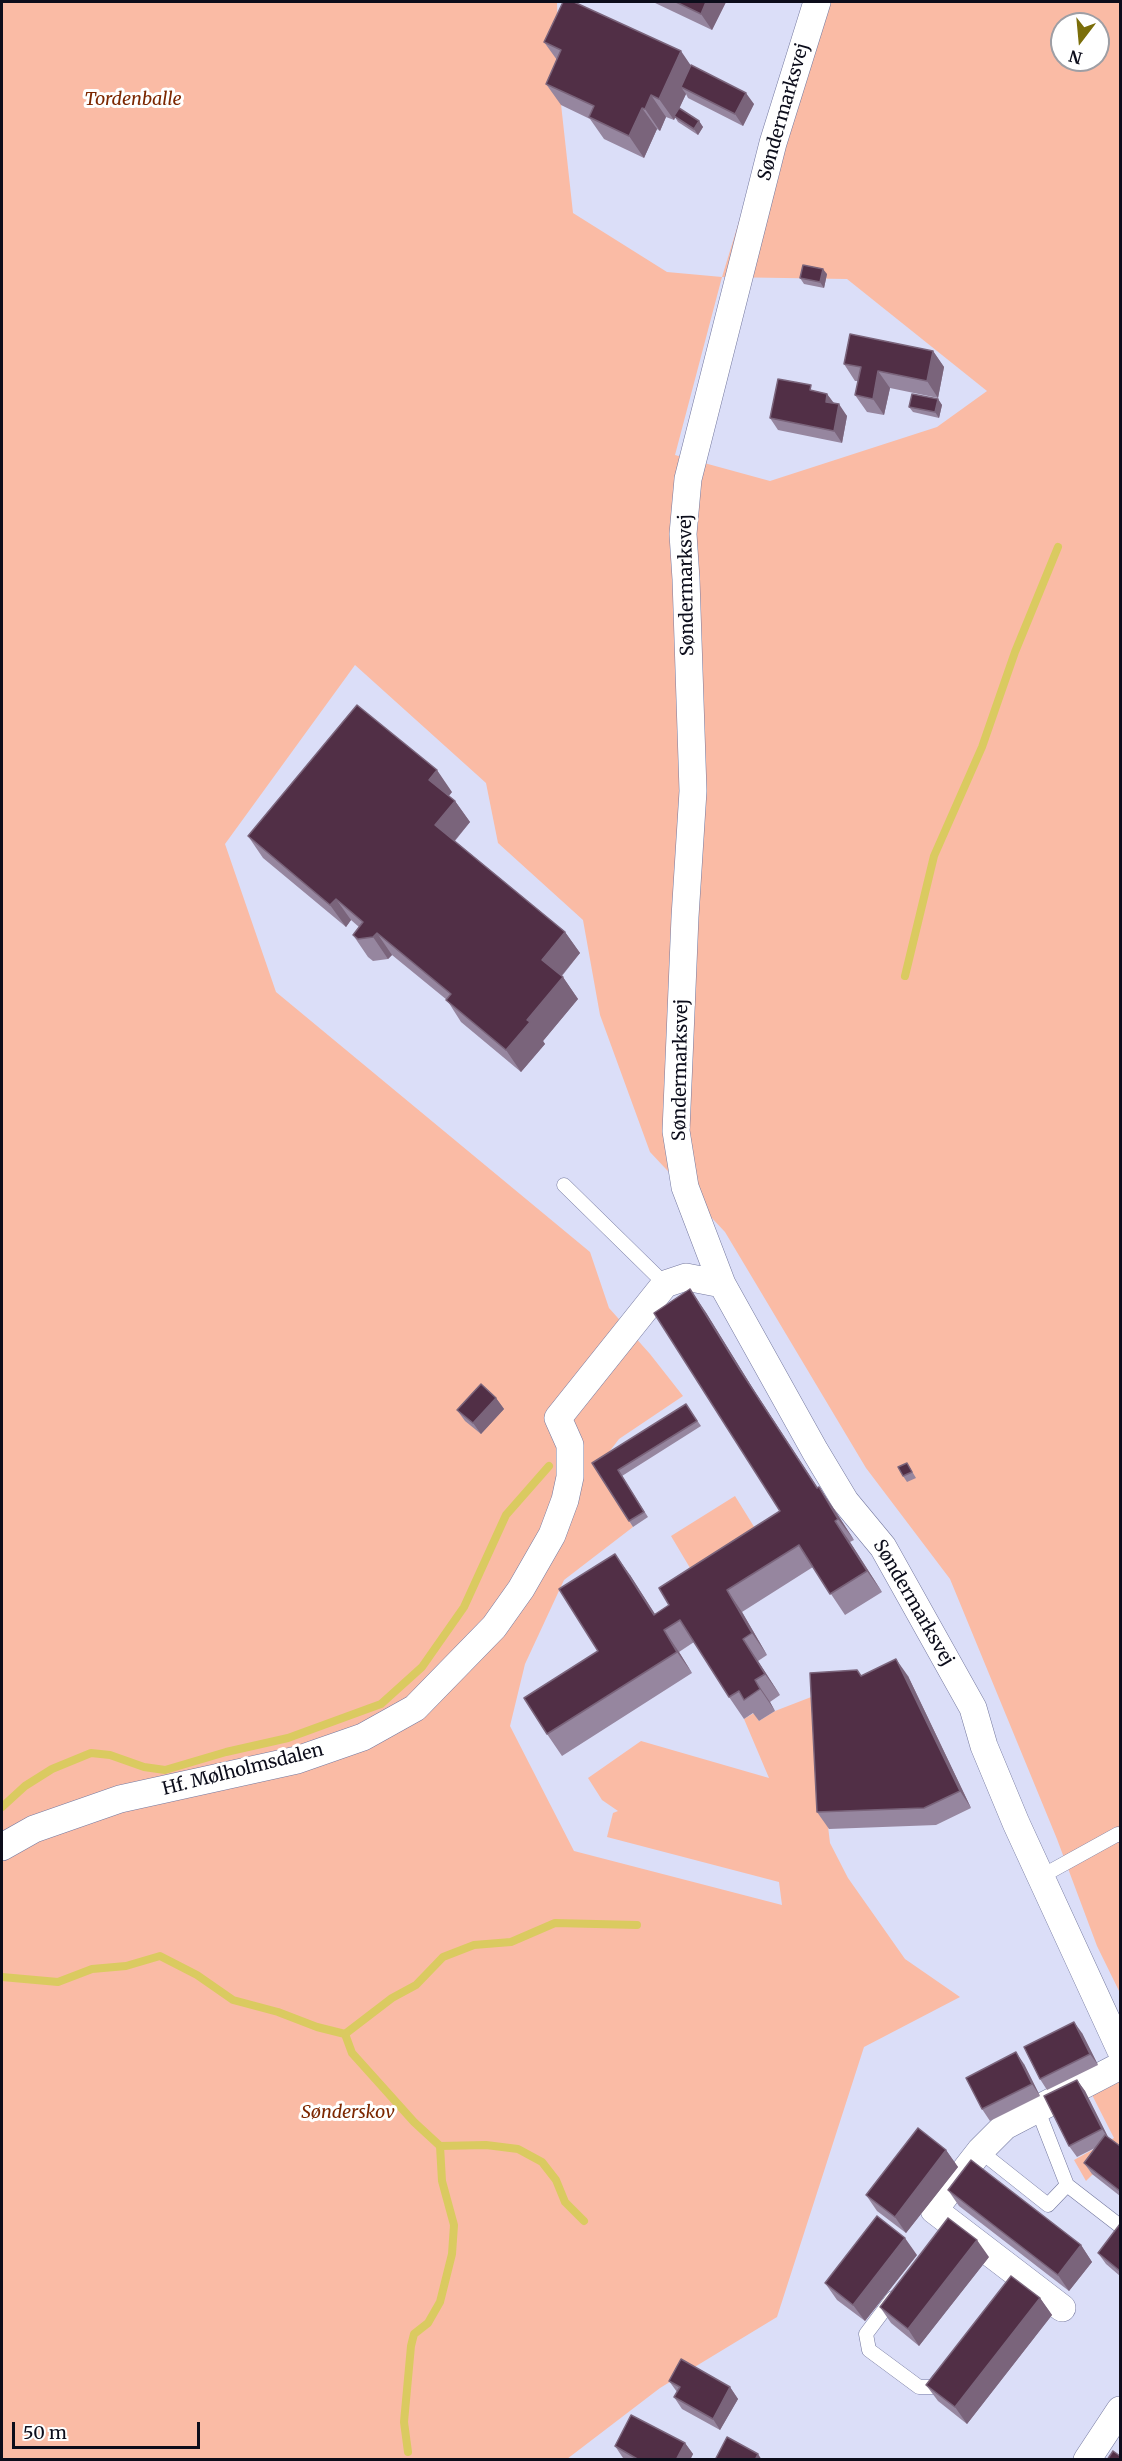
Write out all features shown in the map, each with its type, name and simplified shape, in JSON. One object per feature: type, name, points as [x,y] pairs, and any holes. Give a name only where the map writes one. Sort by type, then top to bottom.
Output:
[{"type":"street","name":"Søndermarksvej","points":[[817,2],[773,143],[688,479],[683,534],[693,791],[676,1131],[685,1187],[722,1284],[845,1502],[883,1547],[973,1708],[984,1746],[1016,1823],[1120,2049]]},
{"type":"street","points":[[665,1284],[686,1277],[722,1284]]},
{"type":"street","name":"Hf. Mølholmsdalen","points":[[2,1847],[34,1829],[120,1799],[297,1760],[363,1737],[415,1708],[477,1646],[521,1589],[552,1535],[565,1500],[570,1477],[570,1445],[558,1418],[665,1284]]},
{"type":"street","points":[[1062,2308],[1016,2281],[947,2227],[934,2210],[980,2151],[1005,2126],[1120,2066]]},
{"type":"street","points":[[1088,2460],[1120,2410]]},
{"type":"lane","points":[[564,1185],[665,1284]]},
{"type":"lane","points":[[1042,1876],[1118,1834],[1120,1835]]},
{"type":"lane","points":[[1037,2108],[1067,2185],[1120,2226]]},
{"type":"lane","points":[[980,2151],[1048,2205],[1067,2185]]},
{"type":"lane","points":[[901,2288],[866,2334],[869,2350],[919,2387],[933,2387],[947,2369]]},
{"type":"green space","name":"Sønderskov","points":[[2,2],[557,2],[559,86],[573,213],[667,272],[722,277],[806,2],[1120,2],[1120,1993],[1097,1946],[1057,1839],[950,1579],[866,1468],[725,1232],[650,1152],[600,1015],[583,920],[498,843],[486,783],[355,665],[225,844],[276,992],[590,1252],[609,1308],[683,1396],[619,1439],[596,1469],[633,1527],[564,1580],[525,1664],[510,1726],[574,1851],[782,1905],[779,1882],[607,1837],[613,1813],[618,1811],[602,1800],[588,1778],[641,1741],[769,1778],[744,1719],[754,1713],[759,1721],[775,1711],[819,1694],[824,1793],[830,1843],[848,1878],[905,1959],[960,1997],[864,2047],[777,2317],[660,2388],[567,2459],[2,2459]],"holes":[[[722,277],[847,279],[987,391],[937,427],[770,481],[675,455]]]},
{"type":"green space","points":[[735,1496],[761,1538],[696,1578],[671,1536]]},
{"type":"green space","points":[[1120,2079],[1120,2147],[1086,2181],[1074,2160],[1114,2138],[1089,2089]]},
{"type":"building","points":[[563,2],[574,2],[681,51],[659,99],[651,95],[629,136],[589,117],[594,106],[546,84],[561,50],[544,42]]},
{"type":"building","points":[[676,2],[706,2],[701,14]]},
{"type":"building","points":[[691,65],[746,93],[735,114],[681,87]]},
{"type":"building","points":[[679,108],[699,121],[694,129],[674,116]]},
{"type":"building","points":[[803,265],[823,269],[820,282],[800,278]]},
{"type":"building","points":[[850,334],[933,351],[927,381],[878,371],[873,399],[855,395],[861,367],[844,364]]},
{"type":"building","points":[[778,379],[811,385],[810,390],[827,394],[826,402],[839,404],[834,431],[770,418]]},
{"type":"building","points":[[912,394],[938,399],[935,412],[909,407]]},
{"type":"building","points":[[357,705],[437,770],[429,780],[455,801],[435,825],[565,932],[542,960],[563,977],[527,1020],[530,1022],[506,1050],[446,1000],[451,994],[377,933],[373,937],[358,939],[353,935],[363,922],[336,899],[330,905],[248,836]]},
{"type":"building","points":[[690,1289],[740,1370],[817,1488],[819,1487],[838,1519],[835,1521],[867,1571],[830,1594],[799,1545],[727,1590],[752,1633],[743,1639],[765,1674],[755,1680],[760,1689],[744,1700],[739,1691],[729,1697],[680,1620],[664,1630],[677,1652],[547,1734],[524,1698],[598,1651],[559,1589],[615,1554],[654,1615],[669,1605],[659,1588],[780,1511],[654,1313]]},
{"type":"building","points":[[481,1384],[496,1398],[473,1423],[457,1410]]},
{"type":"building","points":[[686,1404],[697,1421],[618,1470],[644,1512],[629,1521],[592,1463]]},
{"type":"building","points":[[907,1463],[912,1472],[903,1476],[898,1467]]},
{"type":"building","points":[[896,1659],[960,1791],[924,1808],[817,1812],[810,1673],[857,1670],[861,1676]]},
{"type":"building","points":[[1074,2022],[1090,2054],[1040,2079],[1024,2047]]},
{"type":"building","points":[[1016,2052],[1032,2084],[982,2109],[966,2078]]},
{"type":"building","points":[[1077,2080],[1102,2129],[1069,2146],[1044,2096]]},
{"type":"building","points":[[918,2128],[946,2150],[895,2217],[866,2195]]},
{"type":"building","points":[[1105,2135],[1120,2146],[1120,2191],[1084,2163]]},
{"type":"building","points":[[971,2160],[1081,2245],[1058,2275],[948,2190]]},
{"type":"building","points":[[877,2216],[905,2238],[853,2305],[825,2283]]},
{"type":"building","points":[[948,2218],[977,2240],[908,2329],[880,2307]]},
{"type":"building","points":[[1120,2224],[1120,2271],[1098,2253]]},
{"type":"building","points":[[1011,2276],[1040,2298],[955,2407],[926,2385]]},
{"type":"building","points":[[681,2359],[730,2387],[713,2419],[674,2397],[680,2387],[669,2381]]},
{"type":"building","points":[[631,2415],[685,2443],[676,2460],[639,2460],[615,2446]]},
{"type":"building","points":[[727,2437],[758,2454],[755,2460],[715,2460]]},
{"type":"building","points":[[1113,2451],[1120,2456],[1120,2460],[1107,2460]]},
{"type":"waterway","points":[[905,976],[934,856],[982,747],[1015,652],[1058,547]]},
{"type":"waterway","points":[[2,1807],[25,1786],[52,1769],[91,1753],[110,1755],[144,1767],[165,1770],[226,1752],[288,1738],[381,1704],[422,1667],[464,1607],[506,1515],[549,1466]]},
{"type":"waterway","points":[[345,2034],[392,1998],[416,1985],[443,1957],[474,1945],[511,1942],[555,1923],[637,1925]]},
{"type":"waterway","points":[[2,1977],[58,1982],[92,1969],[126,1966],[160,1956],[197,1975],[233,2000],[345,2034],[352,2053],[414,2122],[440,2146],[486,2145],[518,2149],[542,2162],[556,2180],[565,2202],[584,2221]]},
{"type":"waterway","points":[[408,2452],[404,2422],[411,2346],[414,2334],[428,2323],[440,2302],[452,2254],[454,2225],[442,2181],[440,2146]]},
{"type":"park label","name":"Tordenballe","points":[[133,100]]}]
